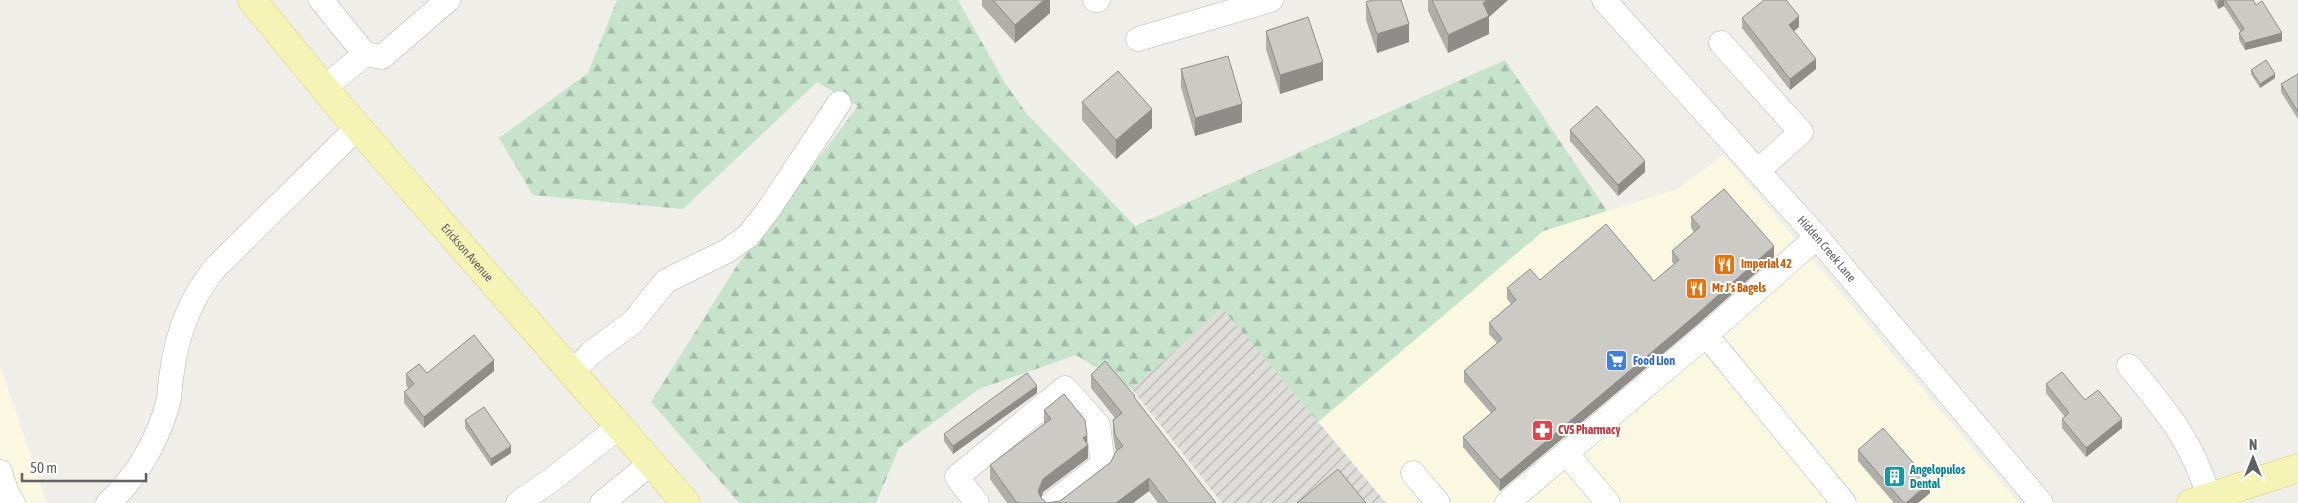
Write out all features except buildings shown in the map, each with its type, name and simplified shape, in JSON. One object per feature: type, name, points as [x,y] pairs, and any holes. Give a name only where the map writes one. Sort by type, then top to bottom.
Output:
[{"type":"main road","name":"Erickson Avenue","points":[[252,0],[324,88],[686,503]]},
{"type":"main road","points":[[2200,500],[2298,468]]},
{"type":"street","points":[[321,0],[365,54],[382,57],[448,0]]},
{"type":"street","points":[[1138,39],[1206,9],[1271,0]]},
{"type":"street","name":"Hidden Creek Lane","points":[[1604,0],[1818,237],[2041,503]]},
{"type":"street","points":[[1721,43],[1802,132],[1758,171]]},
{"type":"street","points":[[324,88],[365,54]]},
{"type":"street","points":[[572,373],[591,353],[632,322],[666,281],[727,251],[748,236],[769,209],[839,103]]},
{"type":"street","points":[[108,503],[130,480],[160,426],[169,398],[173,366],[181,329],[190,306],[200,288],[221,262],[358,127]]},
{"type":"street","points":[[1507,503],[1706,336],[1818,237]]},
{"type":"street","points":[[1706,336],[1844,503]]},
{"type":"street","points":[[2129,366],[2175,421],[2184,436],[2201,470],[2200,500]]},
{"type":"street","points":[[968,500],[957,477],[1065,388],[1098,425],[1103,464],[1052,503]]},
{"type":"street","points":[[518,503],[550,481],[619,427]]},
{"type":"street","points":[[1566,454],[1608,503]]},
{"type":"street","points":[[614,499],[651,463]]},
{"type":"street","points":[[0,472],[7,493],[13,503]]},
{"type":"street","points":[[1412,473],[1438,503]]},
{"type":"shaded area","points":[[1724,155],[2019,503],[1386,503],[1318,422],[1543,231],[1678,189]]},
{"type":"shaded area","points":[[1222,307],[1386,503],[1222,503],[1132,389]]},
{"type":"shaded area","points":[[0,366],[47,503],[0,503]]},
{"type":"green space","points":[[617,0],[958,0],[1005,83],[1027,114],[1135,226],[1505,60],[1607,211],[1543,231],[1318,422],[1222,308],[1132,389],[1076,355],[979,389],[899,448],[876,503],[739,503],[651,402],[738,264],[858,106],[817,82],[683,209],[533,195],[499,138],[588,73]]},
{"type":"place","name":"Imperial 42","points":[[1725,264]]},
{"type":"place","name":"Mr J's Bagels","points":[[1696,288]]},
{"type":"place","name":"Food Lion","points":[[1617,361]]},
{"type":"place","name":"CVS Pharmacy","points":[[1542,430]]},
{"type":"place","name":"Angelopulos Dental","points":[[1894,477]]}]
